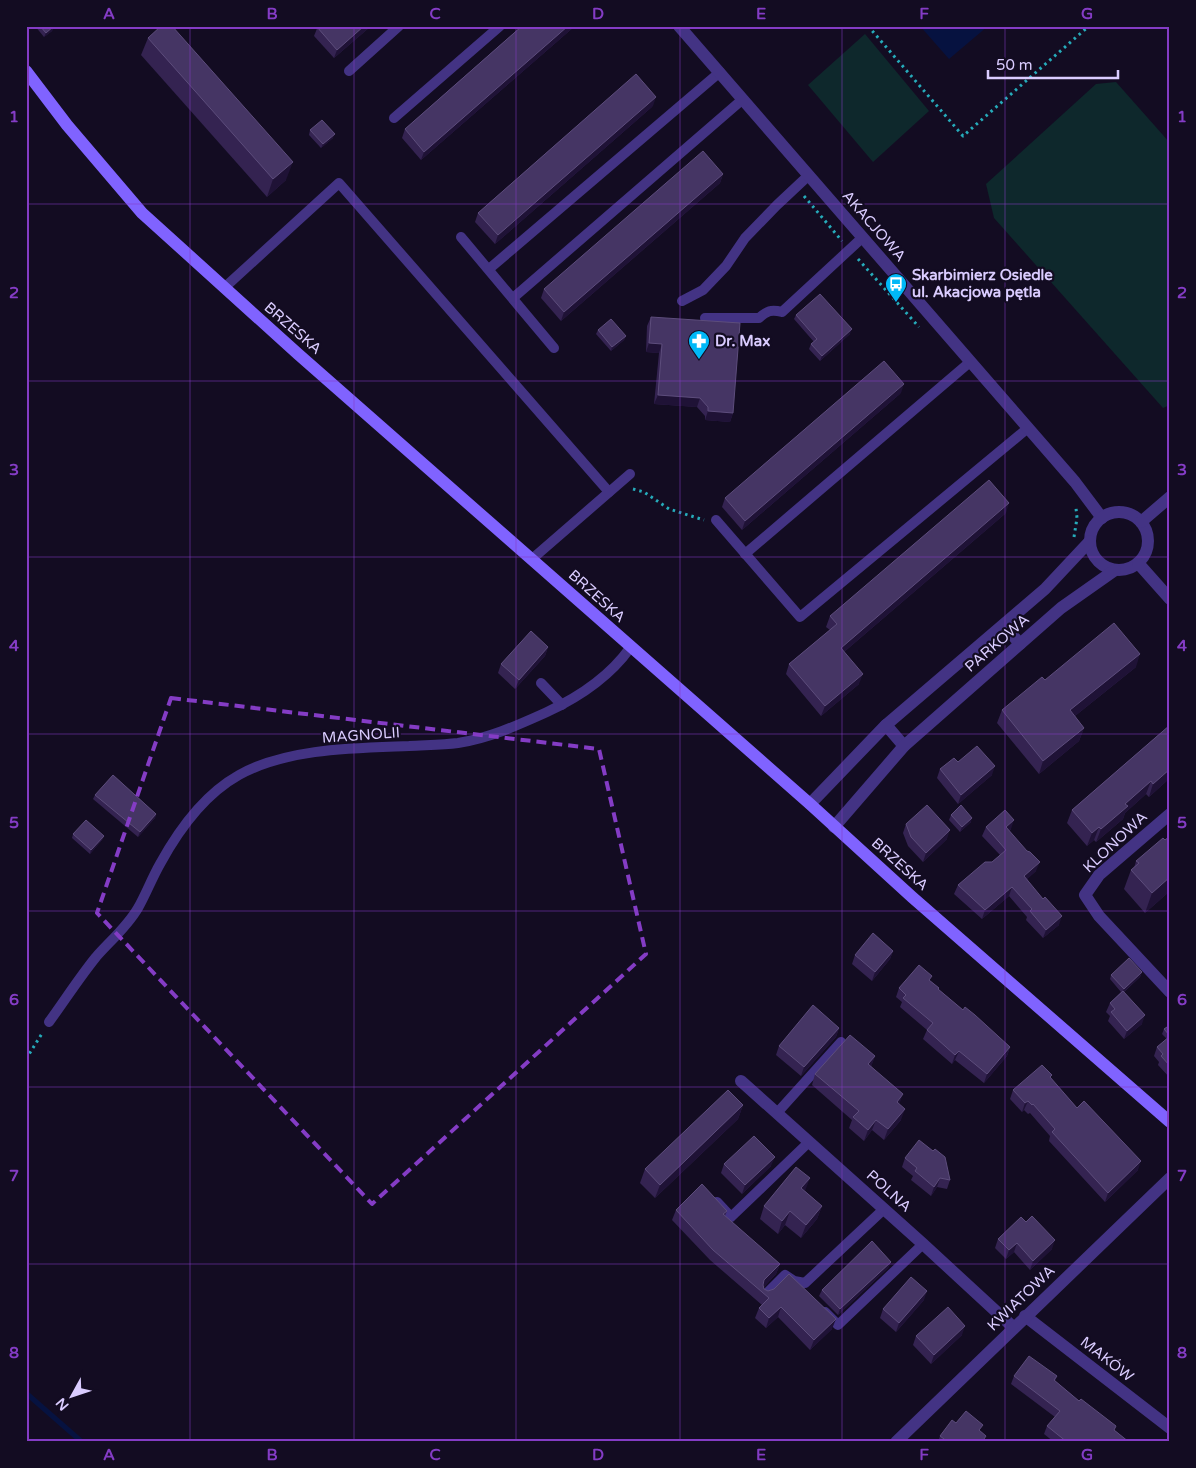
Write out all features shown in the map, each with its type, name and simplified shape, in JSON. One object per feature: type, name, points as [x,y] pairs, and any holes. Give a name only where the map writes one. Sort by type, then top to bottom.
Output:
[{"type":"street","name":"AKACJOWA","points":[[679,26],[1075,482],[1102,518]]},
{"type":"street","name":"BRZESKA","points":[[26,71],[67,125],[142,213],[630,648],[810,804],[912,897],[1170,1122]]},
{"type":"street","points":[[1141,522],[1170,497]]},
{"type":"street","points":[[1118,512],[1134,517],[1141,522],[1148,539],[1144,556],[1138,563],[1127,569],[1115,570],[1107,568],[1094,557],[1090,541],[1096,524],[1102,518],[1118,512]]},
{"type":"street","name":"PARKOWA","points":[[810,804],[886,725],[1045,590],[1090,541]]},
{"type":"street","points":[[1138,563],[1170,599]]},
{"type":"street","name":"PARKOWA","points":[[834,827],[904,746],[1061,608],[1115,570]]},
{"type":"street","points":[[1004,625],[1020,644]]},
{"type":"street","points":[[886,725],[904,746]]},
{"type":"street","name":"KLONOWA","points":[[1170,814],[1099,875],[1085,895],[1098,916],[1170,992]]},
{"type":"street","name":"POLNA","points":[[741,1081],[1014,1327]]},
{"type":"street","name":"KWIATOWA","points":[[896,1442],[1170,1178]]},
{"type":"street","name":"MAKÓW","points":[[1025,1316],[1170,1428]]},
{"type":"lane","points":[[350,70],[399,26]]},
{"type":"lane","points":[[394,118],[500,26]]},
{"type":"lane","points":[[489,269],[720,72]]},
{"type":"lane","points":[[513,298],[743,99]]},
{"type":"lane","points":[[682,301],[703,290],[726,266],[745,238],[809,175]]},
{"type":"lane","points":[[224,288],[339,183],[609,492]]},
{"type":"lane","points":[[461,237],[554,348]]},
{"type":"lane","points":[[705,318],[759,318],[767,311],[775,310],[782,312],[862,238]]},
{"type":"lane","points":[[745,554],[970,362]]},
{"type":"lane","points":[[716,520],[800,617],[1028,428]]},
{"type":"lane","points":[[532,559],[630,474]]},
{"type":"lane","name":"MAGNOLII","points":[[49,1022],[96,958],[138,908],[160,864],[185,825],[219,789],[238,776],[260,765],[304,754],[458,743],[492,735],[562,705],[600,679],[624,657],[630,648]]},
{"type":"lane","points":[[541,683],[562,705]]},
{"type":"lane","points":[[777,1113],[841,1042]]},
{"type":"lane","points":[[712,1197],[731,1217],[809,1142]]},
{"type":"lane","points":[[766,1294],[785,1275],[794,1281],[805,1283],[884,1209]]},
{"type":"lane","points":[[818,1304],[838,1325],[923,1244]]},
{"type":"path","points":[[868,26],[963,136],[1089,26]]},
{"type":"path","points":[[796,187],[849,250],[917,326],[923,330]]},
{"type":"path","points":[[618,484],[644,492],[669,509],[702,520],[716,520]]},
{"type":"path","points":[[1072,543],[1076,530],[1076,507]]},
{"type":"path","points":[[26,1059],[49,1022]]},
{"type":"highlighted area","points":[[171,698],[599,749],[646,954],[372,1204],[97,913]]},
{"type":"green space","points":[[865,34],[929,111],[873,162],[808,85]]},
{"type":"green space","points":[[1116,82],[1170,143],[1170,405],[1163,408],[994,218],[986,184],[1096,84]]},
{"type":"shaded area","points":[[920,26],[988,26],[949,59]]},
{"type":"building","points":[[40,26],[54,26],[46,33]]},
{"type":"building","points":[[161,26],[172,26],[293,162],[273,179],[148,38]]},
{"type":"building","points":[[318,26],[364,26],[337,50]]},
{"type":"building","points":[[522,26],[568,26],[424,152],[405,129]]},
{"type":"building","points":[[636,74],[656,97],[498,235],[478,213]]},
{"type":"building","points":[[322,120],[335,134],[323,144],[310,130]]},
{"type":"building","points":[[703,151],[723,174],[564,312],[544,289]]},
{"type":"building","points":[[820,294],[852,329],[822,356],[811,344],[817,339],[796,315]]},
{"type":"building","points":[[651,317],[740,323],[733,413],[708,411],[708,407],[700,398],[658,395],[662,344],[649,343]]},
{"type":"building","points":[[611,319],[626,336],[612,347],[598,330]]},
{"type":"building","points":[[884,361],[904,384],[745,521],[725,498]]},
{"type":"building","points":[[989,480],[1009,503],[841,648],[863,674],[825,706],[789,664],[837,624],[830,616]]},
{"type":"building","points":[[1114,623],[1140,654],[1070,710],[1084,728],[1043,761],[1002,710],[1042,677],[1045,680]]},
{"type":"building","points":[[531,631],[548,647],[519,680],[501,664]]},
{"type":"building","points":[[1170,725],[1170,769],[1153,784],[1151,781],[1125,804],[1128,806],[1101,829],[1099,827],[1092,833],[1072,810]]},
{"type":"building","points":[[977,746],[995,766],[961,795],[940,769],[954,758],[958,762]]},
{"type":"building","points":[[113,775],[156,814],[140,832],[95,795]]},
{"type":"building","points":[[927,805],[950,830],[926,853],[911,837],[906,824]]},
{"type":"building","points":[[961,805],[972,818],[962,827],[951,815]]},
{"type":"building","points":[[1005,810],[1014,820],[1006,827],[1027,851],[1040,862],[1024,876],[1043,899],[1045,897],[1062,916],[1046,930],[1030,911],[1032,909],[1012,887],[985,910],[958,885],[985,862],[992,862],[1006,850],[986,827]]},
{"type":"building","points":[[86,820],[104,836],[91,850],[73,834]]},
{"type":"building","points":[[1170,836],[1170,877],[1152,893],[1131,870],[1139,863],[1136,861],[1163,838],[1165,840]]},
{"type":"building","points":[[873,933],[893,951],[875,972],[855,955]]},
{"type":"building","points":[[1129,958],[1142,972],[1124,989],[1111,975]]},
{"type":"building","points":[[919,965],[932,976],[929,980],[938,989],[963,1010],[965,1007],[975,1015],[1010,1047],[987,1074],[959,1051],[955,1055],[927,1030],[933,1023],[903,998],[906,995],[899,988]]},
{"type":"building","points":[[1123,991],[1145,1015],[1127,1031],[1111,1012],[1115,1009],[1110,1003]]},
{"type":"building","points":[[813,1005],[839,1028],[804,1067],[779,1046]]},
{"type":"building","points":[[1170,1025],[1170,1036],[1164,1029]]},
{"type":"building","points":[[850,1035],[875,1056],[868,1064],[903,1094],[897,1102],[905,1109],[888,1129],[876,1120],[868,1130],[853,1117],[859,1111],[815,1074]]},
{"type":"building","points":[[1170,1036],[1170,1066],[1161,1056],[1163,1054],[1157,1047]]},
{"type":"building","points":[[1042,1065],[1077,1108],[1084,1101],[1141,1161],[1108,1193],[1052,1132],[1055,1129],[1033,1104],[1028,1101],[1025,1103],[1013,1090]]},
{"type":"building","points":[[728,1090],[743,1105],[660,1185],[645,1169]]},
{"type":"building","points":[[754,1136],[775,1157],[745,1185],[724,1164]]},
{"type":"building","points":[[919,1140],[933,1151],[935,1149],[945,1157],[950,1180],[940,1178],[934,1187],[915,1171],[917,1168],[905,1158]]},
{"type":"building","points":[[796,1167],[810,1178],[801,1188],[822,1206],[806,1225],[790,1211],[782,1221],[764,1206]]},
{"type":"building","points":[[702,1184],[727,1211],[723,1214],[780,1264],[764,1280],[764,1289],[768,1291],[774,1289],[789,1274],[836,1319],[814,1340],[781,1307],[769,1318],[759,1308],[769,1298],[713,1250],[676,1210]]},
{"type":"building","points":[[1032,1216],[1055,1240],[1033,1261],[1017,1243],[1009,1250],[998,1239],[1021,1217],[1026,1222]]},
{"type":"building","points":[[872,1241],[891,1262],[840,1309],[822,1290]]},
{"type":"building","points":[[911,1277],[927,1291],[899,1323],[883,1309]]},
{"type":"building","points":[[948,1307],[965,1326],[934,1355],[916,1336]]},
{"type":"building","points":[[1029,1356],[1057,1376],[1054,1380],[1079,1401],[1081,1399],[1116,1426],[1114,1430],[1129,1442],[1067,1442],[1047,1426],[1060,1411],[1014,1376]]},
{"type":"building","points":[[966,1411],[983,1425],[979,1430],[986,1436],[982,1442],[948,1442],[940,1436],[952,1420],[956,1423]]},
{"type":"waterway","points":[[26,1393],[82,1442]]},
{"type":"place","name":"Skarbimierz Osiedle ul. Akacjowa pętla","points":[[896,303]]},
{"type":"place","name":"Dr. Max","points":[[699,360]]}]
